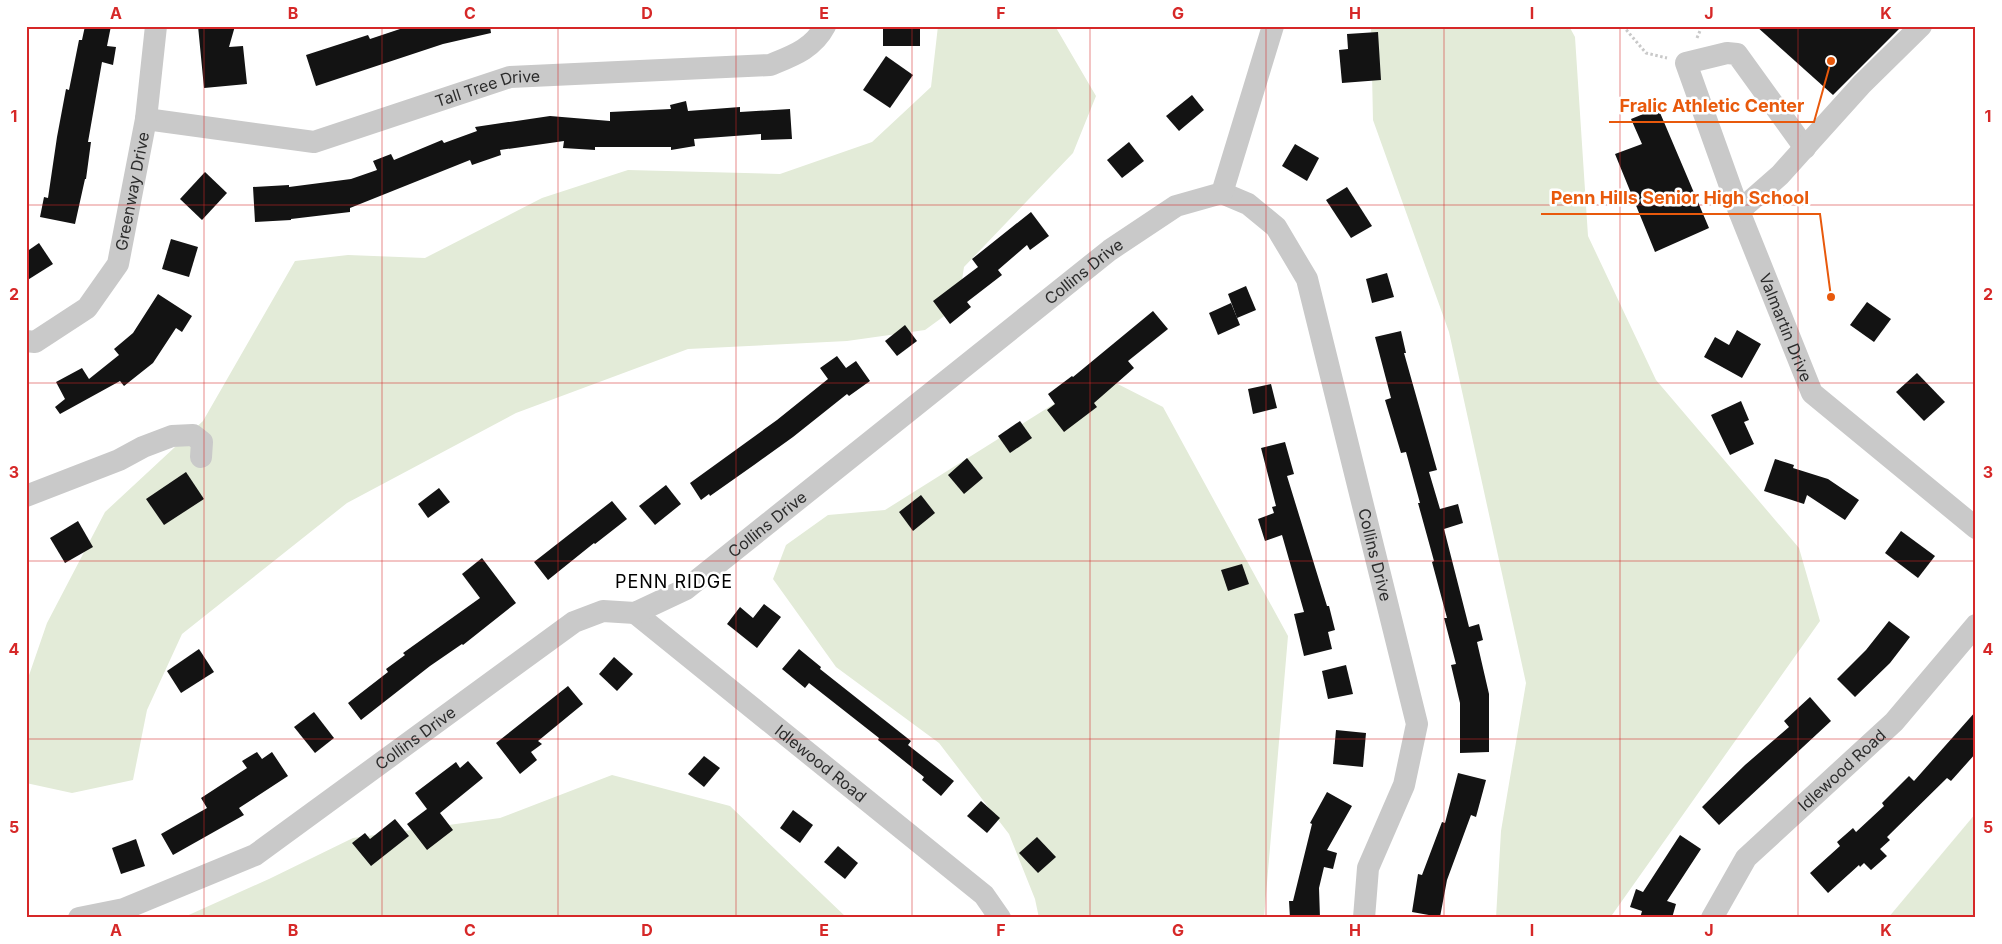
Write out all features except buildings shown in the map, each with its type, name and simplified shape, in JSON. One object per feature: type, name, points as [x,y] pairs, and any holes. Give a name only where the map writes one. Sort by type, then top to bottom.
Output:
[{"type":"street","name":"Greenway Drive","points":[[26,341],[35,342],[87,308],[118,264],[146,119],[156,26]]},
{"type":"street","name":"Tall Tree Drive","points":[[146,119],[314,142],[510,77],[770,65],[802,52],[820,35],[825,26]]},
{"type":"street","points":[[1222,193],[1273,26]]},
{"type":"street","points":[[1742,220],[1862,84],[1921,26]]},
{"type":"street","points":[[1686,63],[1726,53],[1737,54],[1805,148]]},
{"type":"street","name":"Valmartin Drive","points":[[1686,63],[1742,220],[1812,393],[1976,528]]},
{"type":"street","name":"Collins Drive","points":[[79,918],[124,909],[255,855],[574,622],[603,611],[635,613],[686,589],[1110,250],[1176,206],[1222,193],[1248,204],[1276,227],[1307,279],[1417,724],[1404,786],[1368,868],[1364,918]]},
{"type":"street","points":[[26,496],[94,470],[143,447],[172,436],[193,435],[202,442],[201,457]]},
{"type":"street","name":"Idlewood Road","points":[[635,613],[984,895],[1000,918]]},
{"type":"street","name":"Idlewood Road","points":[[1712,918],[1746,858],[1894,722],[1976,625]]},
{"type":"path","points":[[1624,26],[1646,53],[1686,63]]},
{"type":"green space","points":[[938,26],[1055,26],[1096,96],[1073,153],[964,267],[958,306],[925,330],[847,341],[688,349],[516,413],[347,503],[182,634],[147,710],[133,780],[72,793],[26,783],[26,684],[47,623],[105,512],[203,421],[295,261],[348,255],[425,258],[542,198],[628,170],[780,174],[872,142],[931,87]]},
{"type":"green space","points":[[1371,26],[1569,26],[1575,37],[1588,236],[1656,380],[1799,548],[1820,621],[1612,915],[1612,918],[1496,918],[1501,831],[1526,683],[1449,332],[1373,120]]},
{"type":"green space","points":[[1100,375],[1163,407],[1288,636],[1264,918],[1039,918],[1035,899],[1009,834],[939,743],[836,667],[773,579],[786,545],[828,515],[885,510]]},
{"type":"green space","points":[[612,775],[730,806],[847,918],[182,918],[269,879],[353,838],[500,818]]},
{"type":"green space","points":[[1976,813],[1976,918],[1888,918]]},
{"type":"place","name":"Fralic Athletic Center","points":[[1831,61]]},
{"type":"place","name":"Penn Hills Senior High School","points":[[1831,297]]},
{"type":"district","name":"PENN RIDGE","points":[[674,582]]}]
